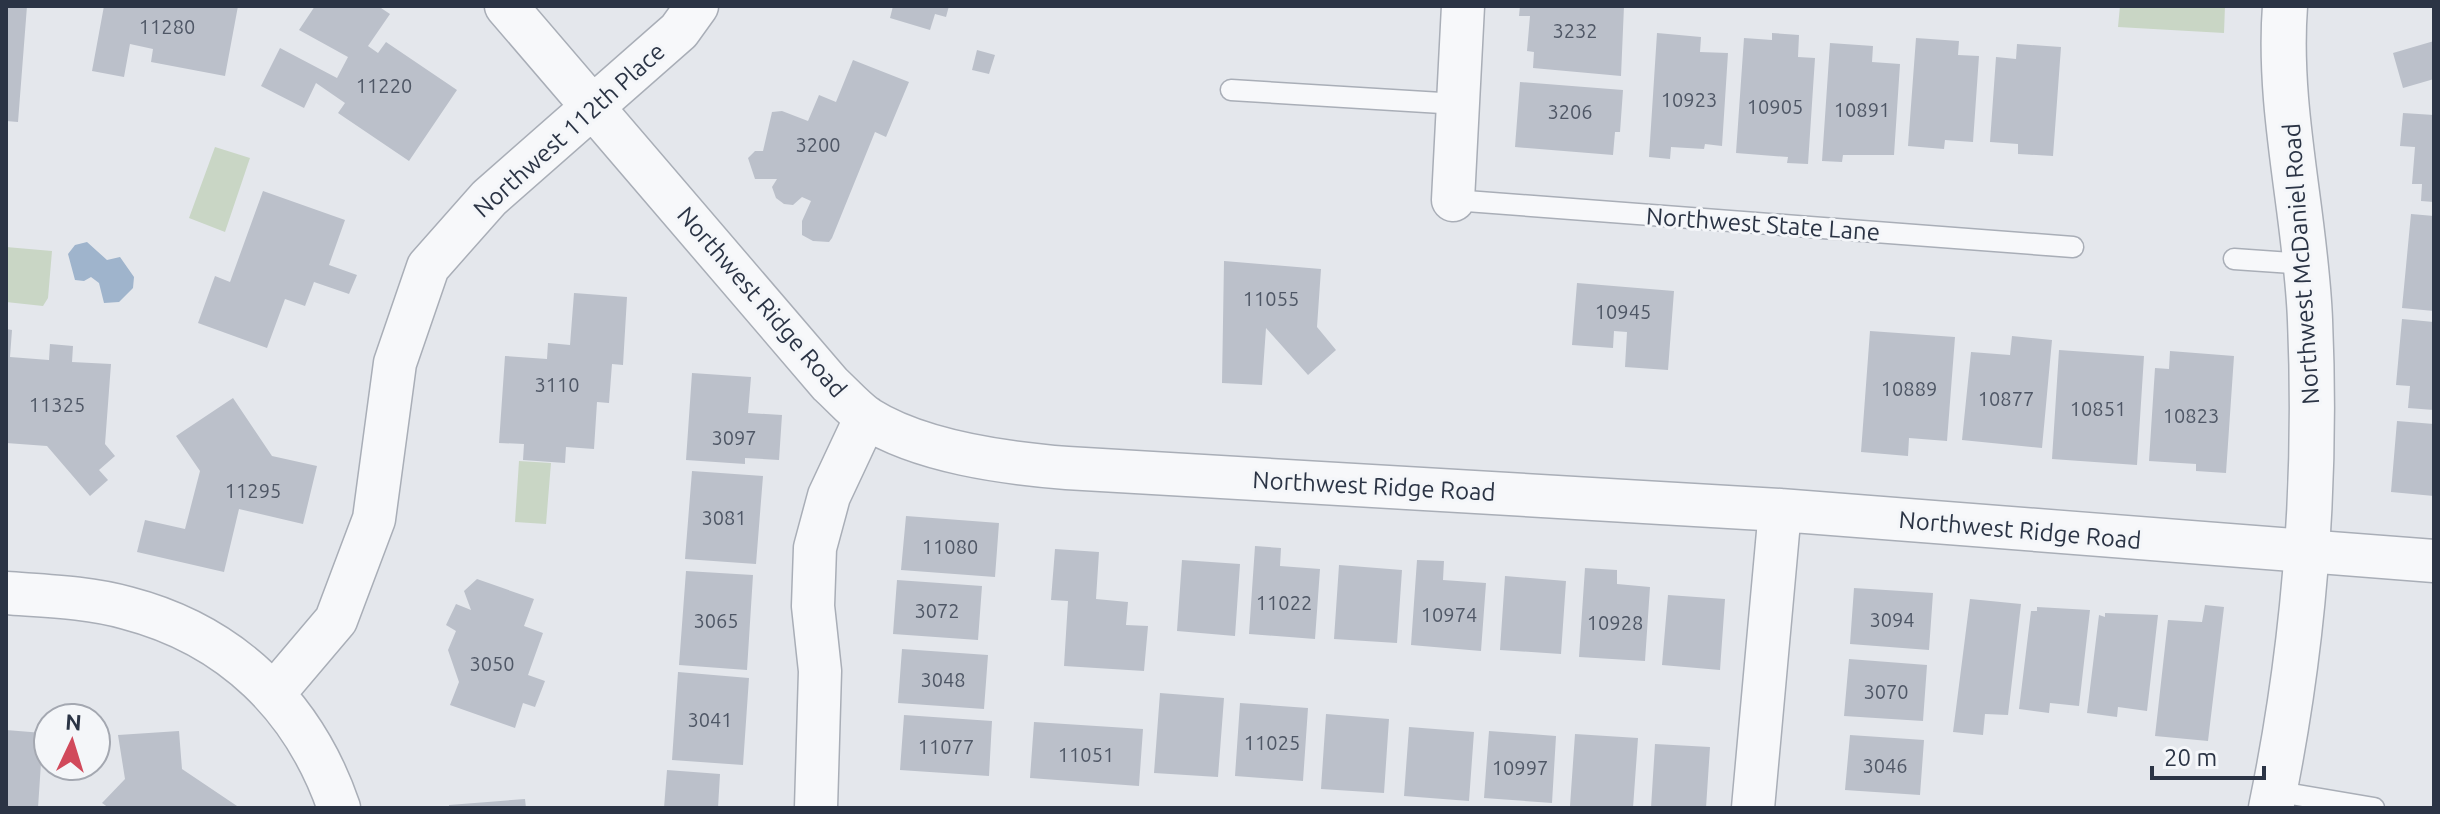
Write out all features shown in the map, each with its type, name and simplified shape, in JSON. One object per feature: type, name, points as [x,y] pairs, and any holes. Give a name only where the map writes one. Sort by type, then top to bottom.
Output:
[{"type":"street","name":"Northwest Ridge Road","points":[[506,6],[809,360],[866,417],[933,445],[1024,465],[1780,510],[2434,561]]},
{"type":"street","name":"Northwest 112th Place","points":[[275,692],[336,620],[374,519],[395,363],[428,267],[489,198],[679,31],[697,6]]},
{"type":"street","points":[[1453,200],[1463,6]]},
{"type":"street","name":"Northwest McDaniel Road","points":[[2273,800],[2289,717],[2313,435],[2305,264],[2282,38],[2285,6]]},
{"type":"street","points":[[816,808],[820,671],[813,606],[815,548],[829,496],[866,417]]},
{"type":"street","points":[[1753,808],[1780,510]]},
{"type":"street","points":[[6,593],[125,607],[171,622],[249,669],[275,692],[308,741],[339,808]]},
{"type":"lane","points":[[1231,90],[1458,104]]},
{"type":"lane","name":"Northwest State Lane","points":[[1453,200],[2073,247]]},
{"type":"lane","points":[[2234,259],[2305,264]]},
{"type":"lane","points":[[2273,800],[2374,808]]},
{"type":"green space","points":[[2120,6],[2225,6],[2224,33],[2118,27]]},
{"type":"green space","points":[[215,147],[250,158],[225,232],[189,218]]},
{"type":"green space","points":[[6,247],[52,251],[48,298],[43,306],[6,302]]},
{"type":"green space","points":[[519,461],[551,463],[546,524],[515,522]]},
{"type":"water","points":[[87,242],[107,260],[120,257],[134,277],[133,288],[119,302],[104,303],[99,283],[91,277],[84,281],[75,280],[68,254],[75,245]]},
{"type":"building","points":[[6,6],[27,6],[18,122],[6,121]]},
{"type":"building","points":[[104,6],[238,6],[225,76],[151,62],[153,49],[130,44],[124,77],[92,71]]},
{"type":"building","points":[[315,6],[378,6],[390,14],[368,46],[378,53],[386,42],[457,90],[409,161],[338,113],[345,103],[316,83],[304,108],[261,86],[280,48],[337,78],[348,57],[299,30]]},
{"type":"building","points":[[893,6],[949,6],[946,17],[935,14],[930,30],[890,18]]},
{"type":"building","points":[[1520,6],[1624,6],[1621,76],[1533,68],[1534,52],[1527,51],[1530,16],[1519,16]]},
{"type":"building","points":[[1657,33],[1701,37],[1700,52],[1728,53],[1722,146],[1705,144],[1704,149],[1671,147],[1670,159],[1649,157]]},
{"type":"building","points":[[1772,33],[1799,35],[1798,57],[1815,58],[1808,164],[1787,163],[1788,157],[1736,153],[1744,38],[1772,40]]},
{"type":"building","points":[[1916,38],[1959,41],[1958,55],[1979,56],[1973,142],[1945,140],[1944,149],[1908,146]]},
{"type":"building","points":[[2434,41],[2434,79],[2403,88],[2393,53]]},
{"type":"building","points":[[1830,43],[1873,46],[1872,62],[1900,64],[1894,155],[1843,155],[1842,162],[1822,161]]},
{"type":"building","points":[[2017,44],[2061,47],[2053,156],[2018,154],[2018,144],[1990,142],[1996,57],[2016,59]]},
{"type":"building","points":[[977,50],[995,55],[989,74],[972,70]]},
{"type":"building","points":[[853,60],[909,82],[886,137],[875,132],[832,238],[829,242],[813,241],[802,235],[802,221],[811,201],[802,197],[793,205],[784,204],[776,198],[772,187],[777,179],[755,179],[748,158],[755,151],[763,151],[772,112],[782,111],[808,121],[819,95],[836,102]]},
{"type":"building","points":[[1520,82],[1623,90],[1620,132],[1615,132],[1613,155],[1515,147]]},
{"type":"building","points":[[2403,113],[2434,115],[2434,202],[2421,201],[2422,184],[2412,184],[2415,147],[2400,146]]},
{"type":"building","points":[[263,191],[345,220],[329,265],[357,275],[349,294],[314,282],[305,306],[285,299],[267,348],[198,323],[215,276],[230,282]]},
{"type":"building","points":[[2411,214],[2434,216],[2434,311],[2402,308]]},
{"type":"building","points":[[1224,261],[1321,269],[1317,327],[1336,350],[1308,375],[1266,328],[1262,385],[1222,383]]},
{"type":"building","points":[[1577,283],[1674,291],[1668,370],[1625,367],[1627,332],[1614,331],[1613,348],[1572,345]]},
{"type":"building","points":[[574,293],[627,297],[623,365],[612,364],[609,403],[597,402],[594,449],[566,447],[565,463],[523,460],[524,444],[499,443],[505,356],[547,359],[548,343],[570,345]]},
{"type":"building","points":[[2402,319],[2434,322],[2434,410],[2408,408],[2410,386],[2396,385]]},
{"type":"building","points":[[6,329],[12,330],[10,357],[49,360],[50,344],[73,346],[72,362],[111,364],[105,444],[115,456],[99,470],[108,480],[90,496],[47,446],[6,443]]},
{"type":"building","points":[[1870,331],[1955,337],[1947,441],[1909,438],[1908,456],[1861,452]]},
{"type":"building","points":[[2012,336],[2052,340],[2042,448],[1962,440],[1971,352],[2010,355]]},
{"type":"building","points":[[2059,350],[2144,356],[2137,465],[2052,459]]},
{"type":"building","points":[[2170,351],[2234,356],[2226,473],[2196,471],[2196,464],[2149,461],[2155,368],[2169,369]]},
{"type":"building","points":[[692,373],[751,377],[748,413],[782,415],[779,460],[745,458],[745,464],[686,460]]},
{"type":"building","points":[[233,398],[272,456],[317,466],[303,524],[239,509],[224,572],[137,552],[145,520],[185,529],[200,471],[176,436]]},
{"type":"building","points":[[2397,421],[2434,424],[2434,496],[2391,492]]},
{"type":"building","points":[[692,471],[763,476],[756,564],[685,559]]},
{"type":"building","points":[[906,516],[999,523],[995,577],[901,570]]},
{"type":"building","points":[[1255,546],[1281,548],[1280,566],[1320,569],[1315,639],[1249,634]]},
{"type":"building","points":[[1055,549],[1099,552],[1096,599],[1128,602],[1126,625],[1148,626],[1144,671],[1064,666],[1068,601],[1051,600]]},
{"type":"building","points":[[1182,560],[1240,564],[1235,636],[1177,631]]},
{"type":"building","points":[[1417,560],[1444,561],[1443,580],[1486,583],[1481,651],[1411,645]]},
{"type":"building","points":[[1339,565],[1402,570],[1397,643],[1334,639]]},
{"type":"building","points":[[1585,568],[1617,570],[1617,584],[1650,587],[1645,661],[1579,657]]},
{"type":"building","points":[[686,571],[753,575],[747,670],[679,665]]},
{"type":"building","points":[[1505,576],[1566,581],[1561,654],[1500,650]]},
{"type":"building","points":[[477,579],[534,599],[524,626],[543,633],[528,675],[545,681],[535,707],[523,703],[515,728],[450,705],[459,682],[448,650],[456,631],[446,625],[456,604],[471,610],[464,591]]},
{"type":"building","points":[[897,580],[982,586],[978,640],[893,634]]},
{"type":"building","points":[[1854,588],[1933,593],[1929,650],[1850,644]]},
{"type":"building","points":[[1668,595],[1725,599],[1720,670],[1662,665]]},
{"type":"building","points":[[1970,599],[2021,604],[2008,715],[1985,714],[1983,735],[1953,732]]},
{"type":"building","points":[[2205,605],[2224,607],[2208,741],[2155,736],[2168,620],[2202,622]]},
{"type":"building","points":[[2037,607],[2090,610],[2079,706],[2050,703],[2049,713],[2019,709],[2031,611],[2037,611]]},
{"type":"building","points":[[2105,613],[2158,615],[2147,711],[2118,707],[2117,717],[2087,713],[2099,615],[2105,617]]},
{"type":"building","points":[[902,649],[988,655],[984,709],[898,703]]},
{"type":"building","points":[[1849,659],[1927,665],[1923,721],[1844,716]]},
{"type":"building","points":[[678,672],[749,678],[743,765],[672,760]]},
{"type":"building","points":[[1160,693],[1224,698],[1218,777],[1154,773]]},
{"type":"building","points":[[1240,703],[1308,708],[1303,781],[1235,776]]},
{"type":"building","points":[[1326,714],[1389,719],[1384,793],[1321,789]]},
{"type":"building","points":[[904,715],[992,721],[989,776],[900,770]]},
{"type":"building","points":[[1034,722],[1143,729],[1139,786],[1030,778]]},
{"type":"building","points":[[1409,727],[1474,732],[1469,801],[1404,796]]},
{"type":"building","points":[[6,730],[32,732],[32,782],[40,782],[38,808],[6,808]]},
{"type":"building","points":[[179,731],[182,769],[240,808],[109,808],[102,803],[125,779],[118,735]]},
{"type":"building","points":[[1489,731],[1556,736],[1552,803],[1484,798]]},
{"type":"building","points":[[1575,734],[1638,738],[1633,808],[1570,806]]},
{"type":"building","points":[[1850,735],[1924,740],[1920,795],[1845,790]]},
{"type":"building","points":[[1655,744],[1710,747],[1706,808],[1651,808]]},
{"type":"building","points":[[667,770],[720,774],[718,808],[664,808]]},
{"type":"building","points":[[525,799],[526,808],[449,808],[449,805]]}]
